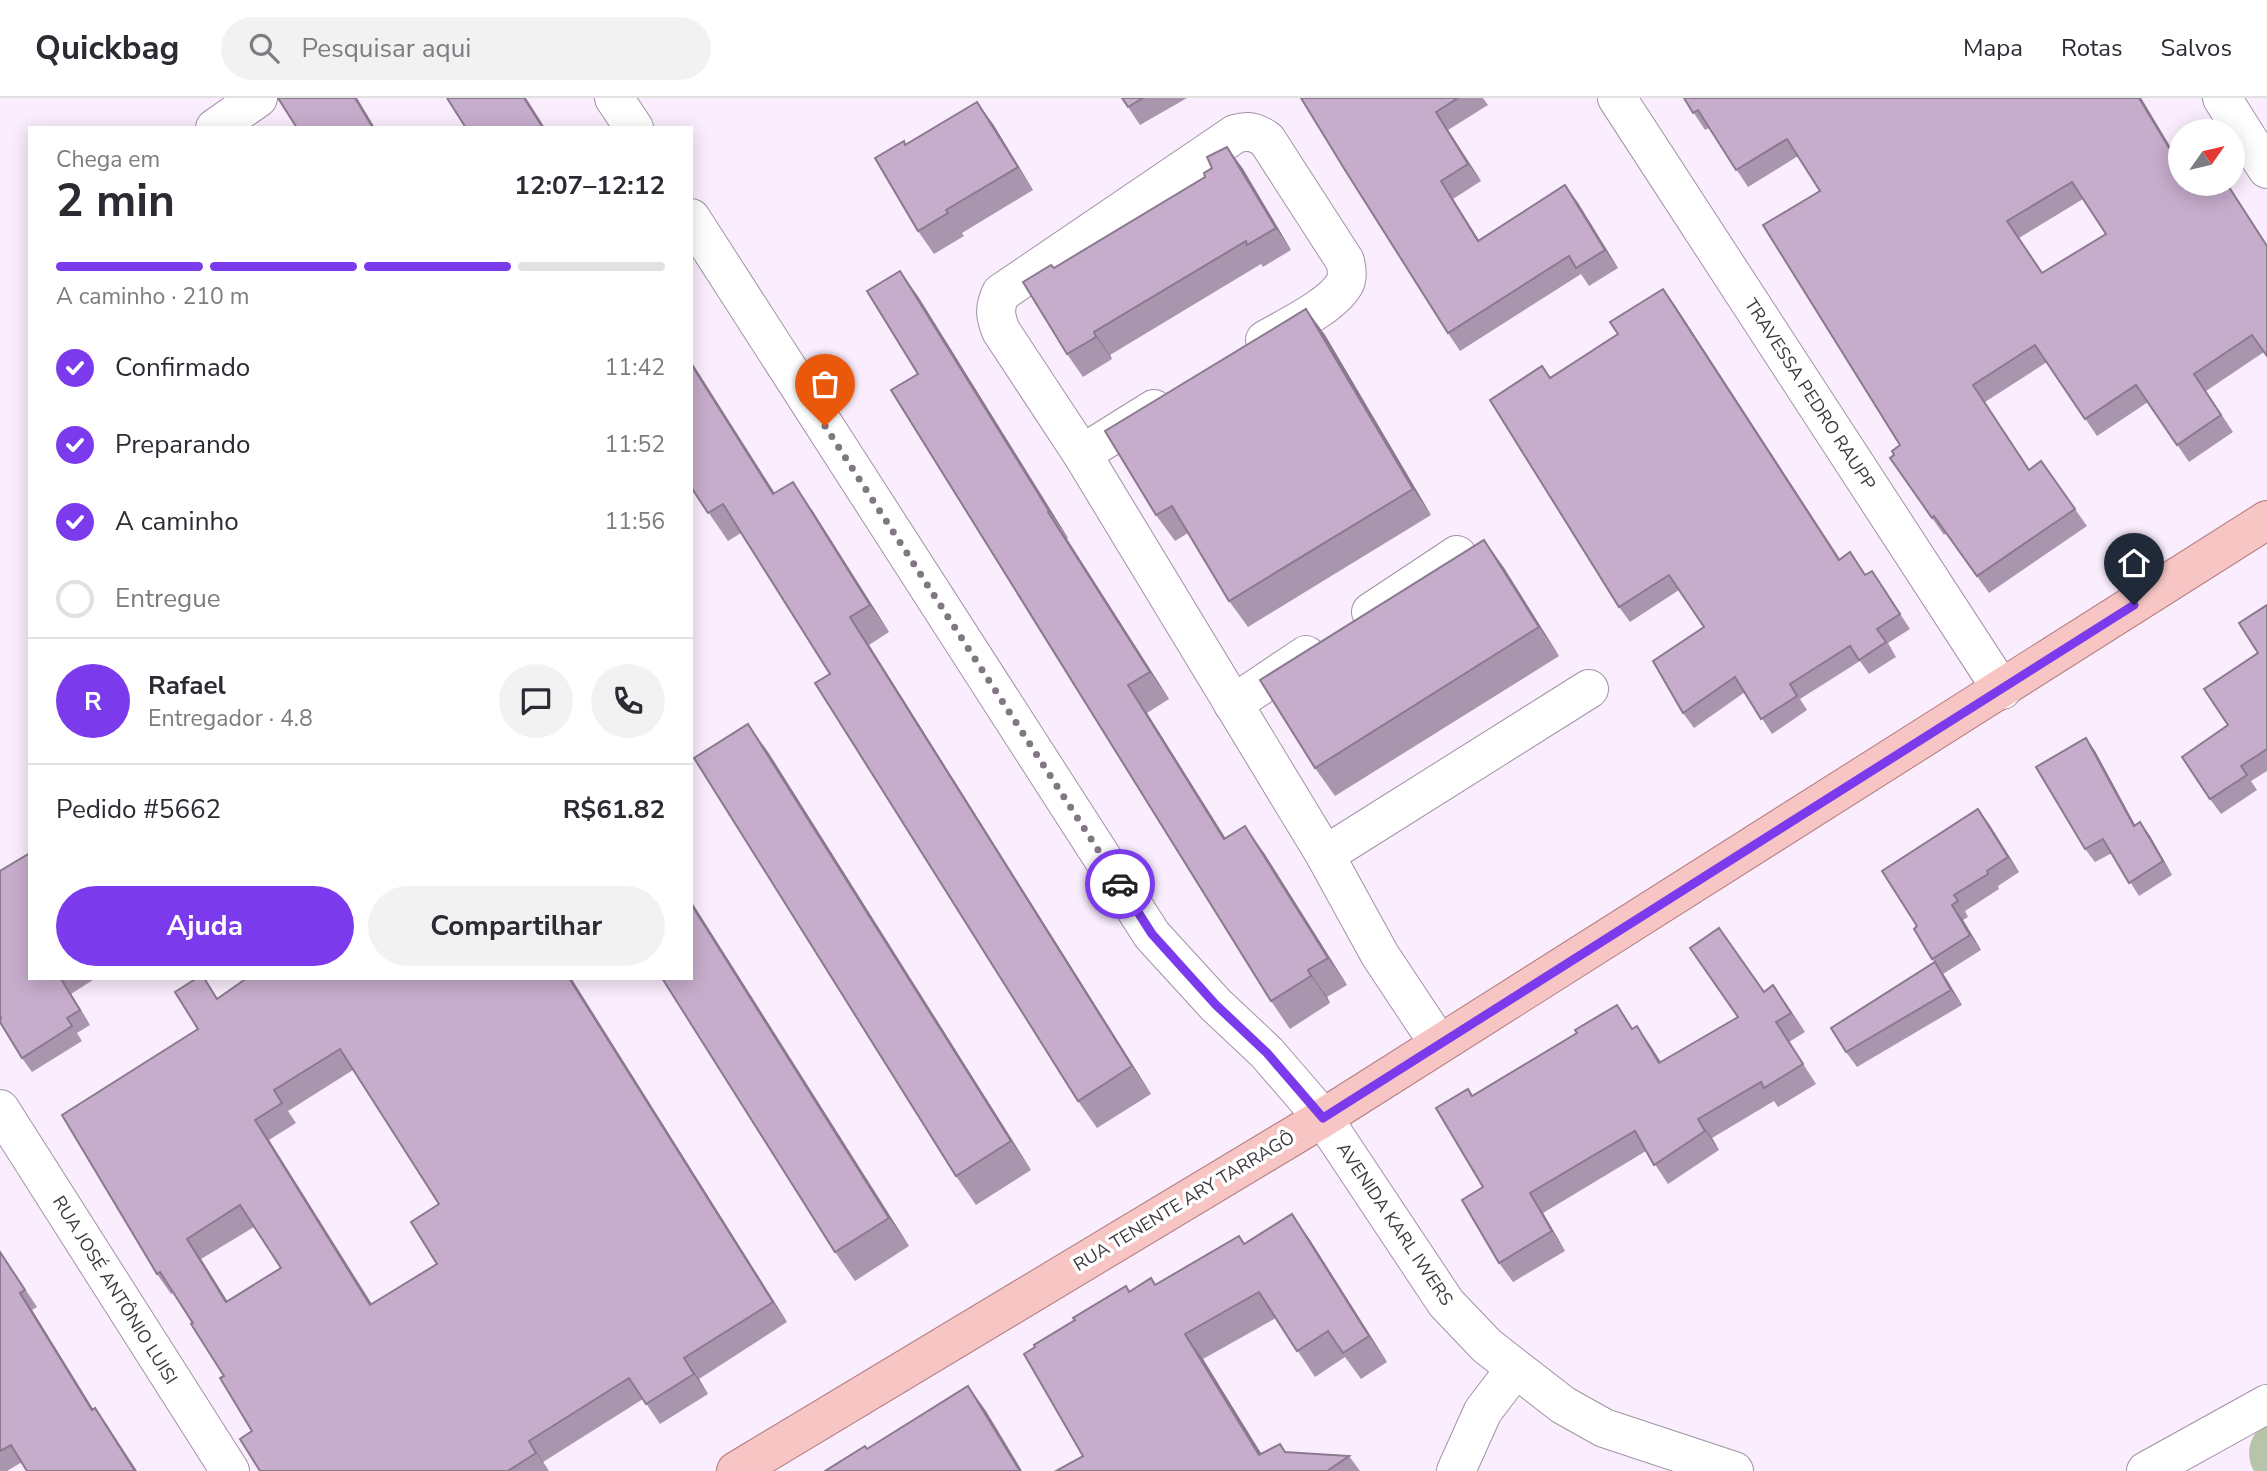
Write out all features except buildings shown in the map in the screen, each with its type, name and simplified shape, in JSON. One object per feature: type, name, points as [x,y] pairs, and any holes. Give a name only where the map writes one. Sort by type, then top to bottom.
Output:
[{"type":"main road","name":"RUA TENENTE ARY TARRAGÔ","points":[[736,1471],[1323,1118],[2267,520]]},
{"type":"street","points":[[218,126],[258,98]]},
{"type":"street","points":[[614,98],[633,126]]},
{"type":"street","name":"TRAVESSA PEDRO RAUPP","points":[[1617,98],[2002,690]]},
{"type":"street","points":[[2222,98],[2267,169]]},
{"type":"street","points":[[1231,361],[1335,297],[1346,281],[1345,261],[1267,140],[1257,132],[1244,131],[1236,134],[1001,293],[996,305],[995,316],[1001,331],[1082,454],[1325,855],[1380,955],[1439,1044]]},
{"type":"street","name":"AVENIDA KARL IWERS","points":[[693,221],[1152,934],[1216,1005],[1267,1053],[1323,1118],[1446,1303],[1487,1346],[1563,1405],[1604,1428],[1734,1471]]},
{"type":"street","points":[[1082,454],[1185,390]]},
{"type":"street","points":[[1233,704],[1457,555]]},
{"type":"street","points":[[1325,855],[1589,688]]},
{"type":"street","name":"RUA JOSÉ ANTÔNIO LUISI","points":[[0,1108],[230,1471]]},
{"type":"street","points":[[1456,1471],[1483,1411],[1515,1369]]},
{"type":"street","points":[[2146,1471],[2205,1458],[2267,1404]]},
{"type":"street","name":"AVENIDA KARL IWERS","points":[[1604,1428],[1652,1471]]},
{"type":"green space","points":[[2267,1423],[2267,1471],[2254,1471],[2249,1458],[2250,1444],[2256,1432]]},
{"type":"way so far","points":[[825,426],[1120,884]]},
{"type":"route","points":[[1120,884],[1152,934],[1216,1005],[1267,1053],[1323,1118],[2134,605]]}]
